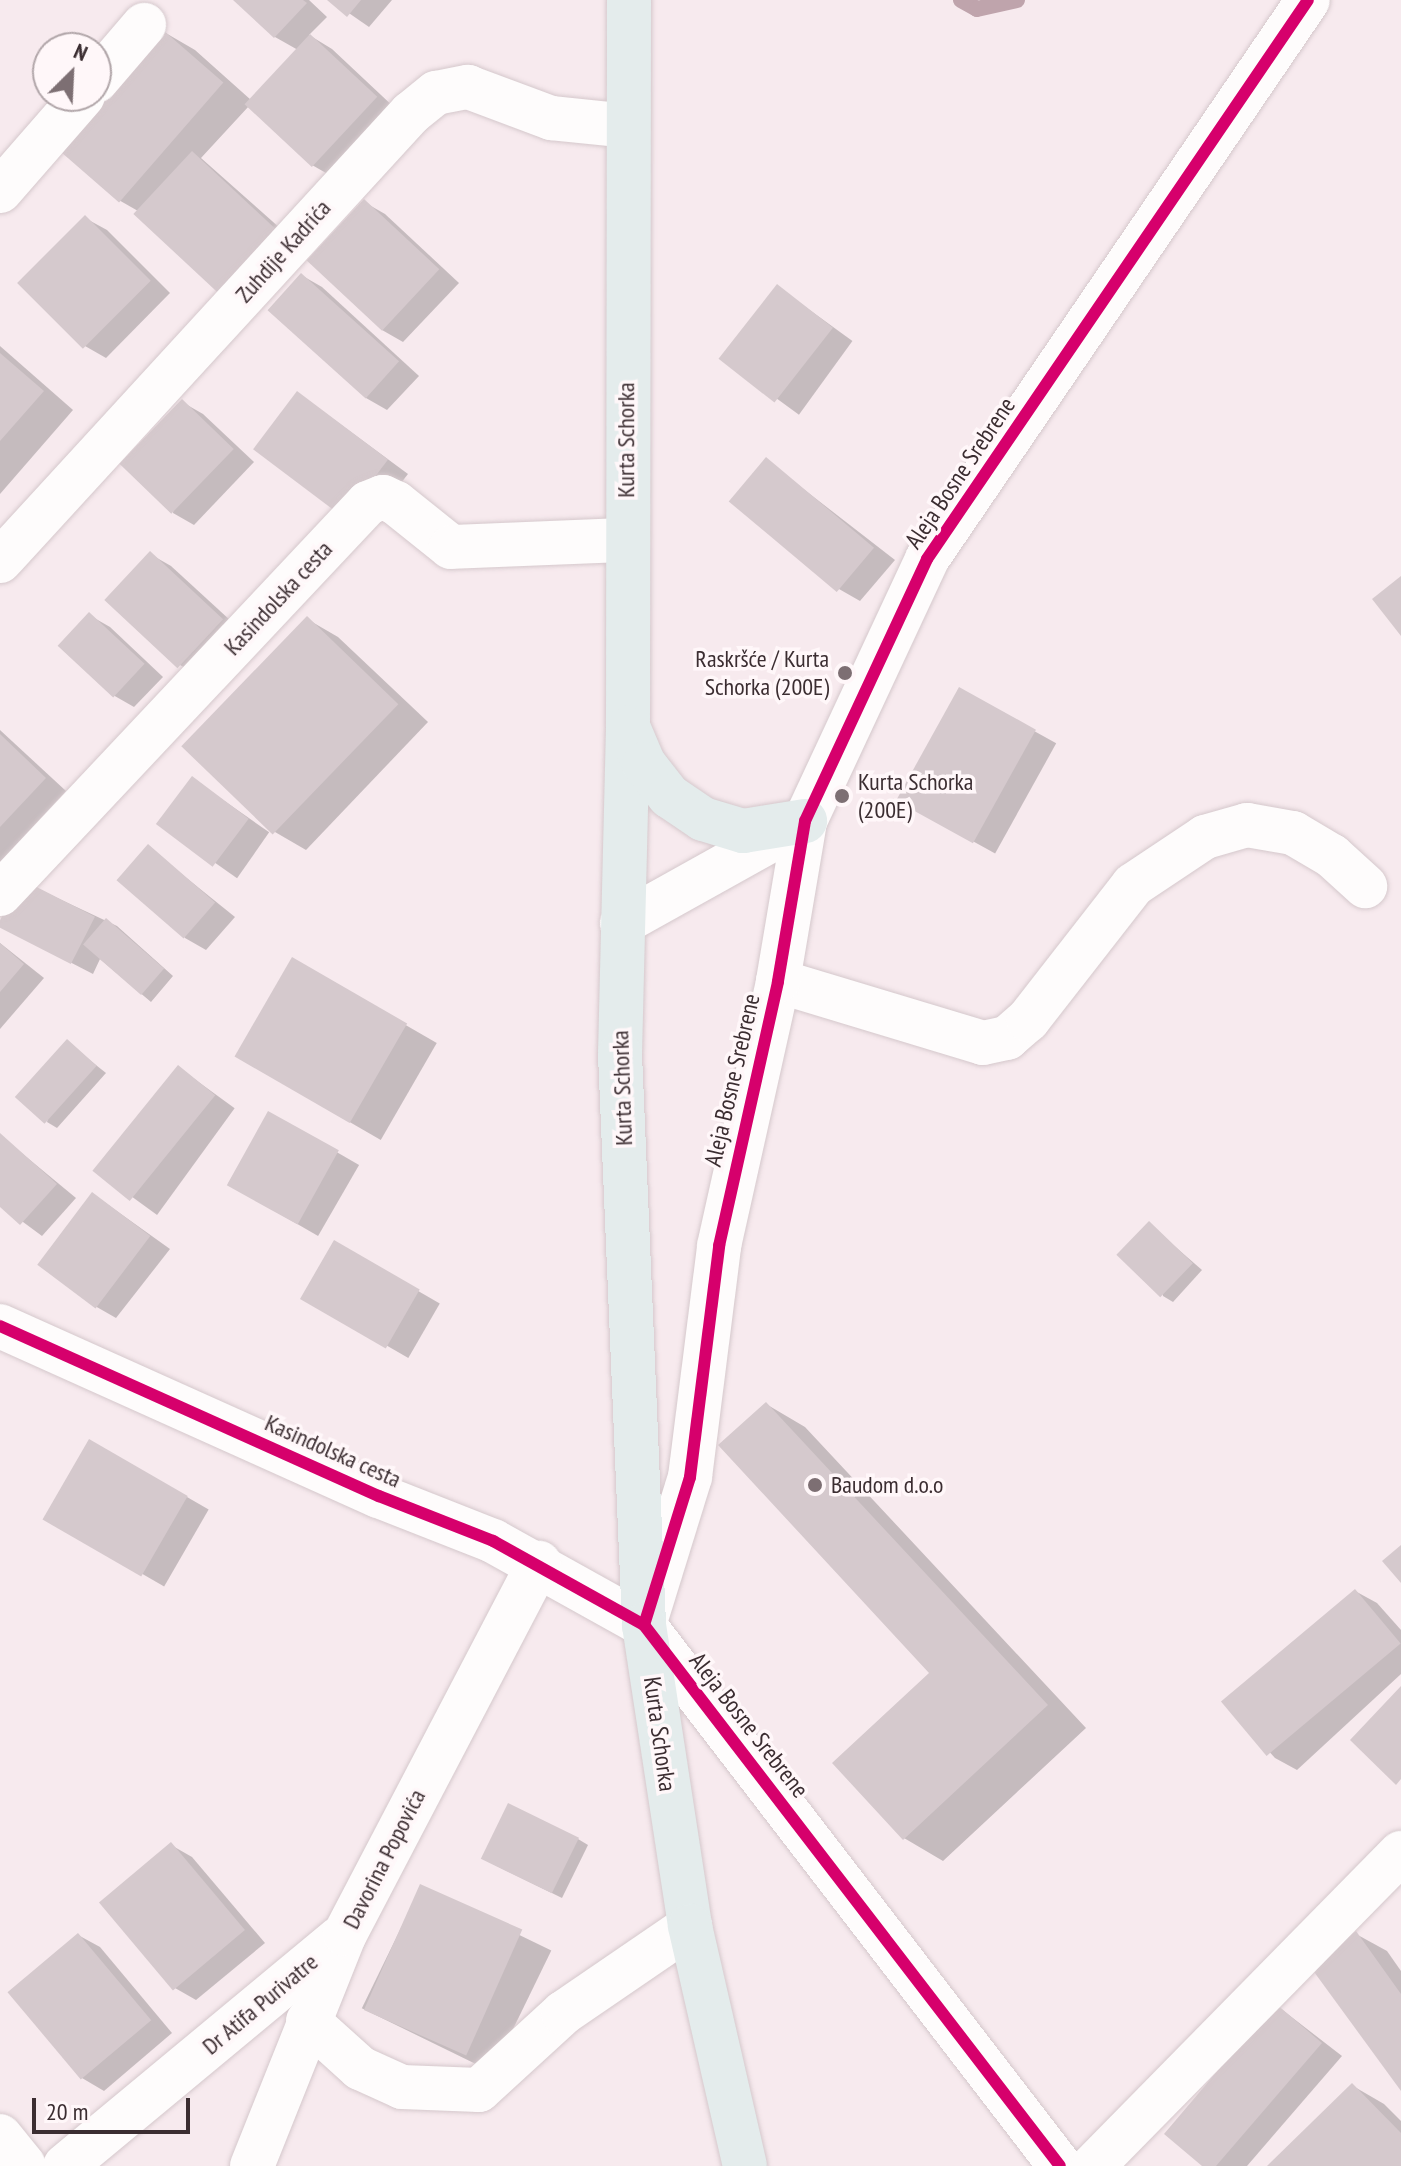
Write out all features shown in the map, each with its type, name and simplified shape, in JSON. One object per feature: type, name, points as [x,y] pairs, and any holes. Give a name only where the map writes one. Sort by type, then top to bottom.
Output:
[{"type":"main road","name":"Kurta Schorka","points":[[629,0],[628,727],[620,1054],[644,1625],[690,1926],[745,2166]]},
{"type":"main road","points":[[628,727],[644,764],[669,796],[703,819],[743,831],[805,821]]},
{"type":"street","name":"Aleja Bosne Srebrene","points":[[1060,2166],[644,1625],[690,1477],[719,1246],[778,981],[805,821],[927,559],[1308,0]]},
{"type":"street","points":[[112,62],[144,25]]},
{"type":"street","name":"Zuhdije Kadrića","points":[[0,561],[411,113],[436,93],[468,87],[551,118],[628,126]]},
{"type":"street","points":[[0,191],[69,112]]},
{"type":"street","name":"Kasindolska cesta","points":[[0,894],[368,503],[383,497],[396,503],[451,547],[626,540]]},
{"type":"street","points":[[622,923],[805,821]]},
{"type":"street","points":[[778,981],[983,1043],[1007,1038],[1028,1020],[1133,885],[1205,837],[1247,825],[1293,833],[1332,856],[1365,886]]},
{"type":"street","name":"Kasindolska cesta","points":[[0,1326],[539,1563],[644,1625]]},
{"type":"street","name":"Davorina Popovića","points":[[252,2166],[345,1934],[539,1563]]},
{"type":"street","points":[[1093,2166],[1401,1853]]},
{"type":"street","points":[[308,2021],[360,2068],[402,2087],[479,2090],[563,2013],[690,1926]]},
{"type":"street","name":"Dr Atifa Purivatre","points":[[65,2166],[345,1934]]},
{"type":"street","points":[[0,2136],[24,2166]]},
{"type":"building","points":[[233,0],[303,0],[307,3],[274,38]]},
{"type":"building","points":[[327,0],[361,0],[347,17]]},
{"type":"building","points":[[163,30],[223,82],[119,202],[59,150],[92,112],[112,112],[112,89]]},
{"type":"building","points":[[310,34],[377,97],[312,167],[245,104]]},
{"type":"building","points":[[192,151],[279,232],[220,295],[133,214]]},
{"type":"building","points":[[364,199],[439,269],[382,331],[307,260]]},
{"type":"building","points":[[85,215],[151,281],[83,349],[17,283]]},
{"type":"building","points":[[301,273],[399,361],[366,398],[268,310]]},
{"type":"building","points":[[777,284],[833,328],[774,403],[719,359]]},
{"type":"building","points":[[0,353],[44,391],[0,441]]},
{"type":"building","points":[[297,391],[388,460],[344,518],[253,449]]},
{"type":"building","points":[[182,399],[234,449],[171,514],[119,464]]},
{"type":"building","points":[[766,457],[874,548],[837,592],[729,501]]},
{"type":"building","points":[[150,551],[223,619],[177,668],[104,600]]},
{"type":"building","points":[[1401,576],[1401,636],[1372,599]]},
{"type":"building","points":[[89,612],[145,664],[113,697],[58,646]]},
{"type":"building","points":[[307,616],[398,704],[273,834],[181,746]]},
{"type":"building","points":[[959,687],[1036,730],[973,843],[896,801]]},
{"type":"building","points":[[0,734],[46,778],[0,827]]},
{"type":"building","points":[[192,776],[249,819],[213,867],[156,824]]},
{"type":"building","points":[[148,844],[215,902],[184,939],[117,880]]},
{"type":"building","points":[[21,879],[95,917],[71,964],[0,928],[0,920]]},
{"type":"building","points":[[106,918],[164,969],[141,995],[83,944]]},
{"type":"building","points":[[0,943],[24,964],[0,992]]},
{"type":"building","points":[[292,957],[407,1023],[350,1123],[235,1057]]},
{"type":"building","points":[[67,1039],[97,1066],[45,1124],[15,1097]]},
{"type":"building","points":[[178,1065],[215,1095],[130,1201],[92,1171]]},
{"type":"building","points":[[268,1111],[339,1150],[298,1225],[227,1185]]},
{"type":"building","points":[[0,1133],[57,1184],[20,1225],[0,1207]]},
{"type":"building","points":[[92,1192],[150,1236],[96,1309],[37,1265]]},
{"type":"building","points":[[1149,1221],[1193,1263],[1160,1297],[1116,1255]]},
{"type":"building","points":[[334,1240],[420,1290],[386,1348],[300,1299]]},
{"type":"building","points":[[766,1402],[1048,1705],[903,1840],[832,1763],[929,1673],[718,1445]]},
{"type":"building","points":[[89,1439],[188,1496],[141,1577],[42,1520]]},
{"type":"building","points":[[1401,1545],[1401,1583],[1382,1561]]},
{"type":"building","points":[[1355,1589],[1401,1643],[1267,1756],[1221,1701]]},
{"type":"building","points":[[1401,1686],[1401,1779],[1396,1785],[1350,1740]]},
{"type":"building","points":[[508,1803],[579,1838],[552,1893],[481,1859]]},
{"type":"building","points":[[171,1842],[245,1930],[173,1991],[99,1902]]},
{"type":"building","points":[[420,1884],[522,1930],[466,2056],[364,2010]]},
{"type":"building","points":[[1356,1931],[1401,1994],[1401,2091],[1309,1965]]},
{"type":"building","points":[[78,1933],[151,2020],[81,2079],[8,1992]]},
{"type":"building","points":[[1275,2003],[1322,2043],[1216,2166],[1202,2166],[1164,2134]]},
{"type":"building","points":[[1352,2083],[1401,2133],[1401,2166],[1267,2166]]},
{"type":"waterway","points":[[961,0],[977,9],[1017,0]]},
{"type":"cycle path","points":[[644,1625],[690,1477],[719,1246],[778,981],[805,821],[927,559],[1308,0]]},
{"type":"cycle path","points":[[0,1326],[379,1496],[493,1541],[644,1625],[1060,2166]]},
{"type":"place","name":"Raskršće / Kurta Schorka (200E)","points":[[845,673]]},
{"type":"place","name":"Kurta Schorka (200E)","points":[[842,796]]},
{"type":"place","name":"Baudom d.o.o","points":[[815,1485]]}]
